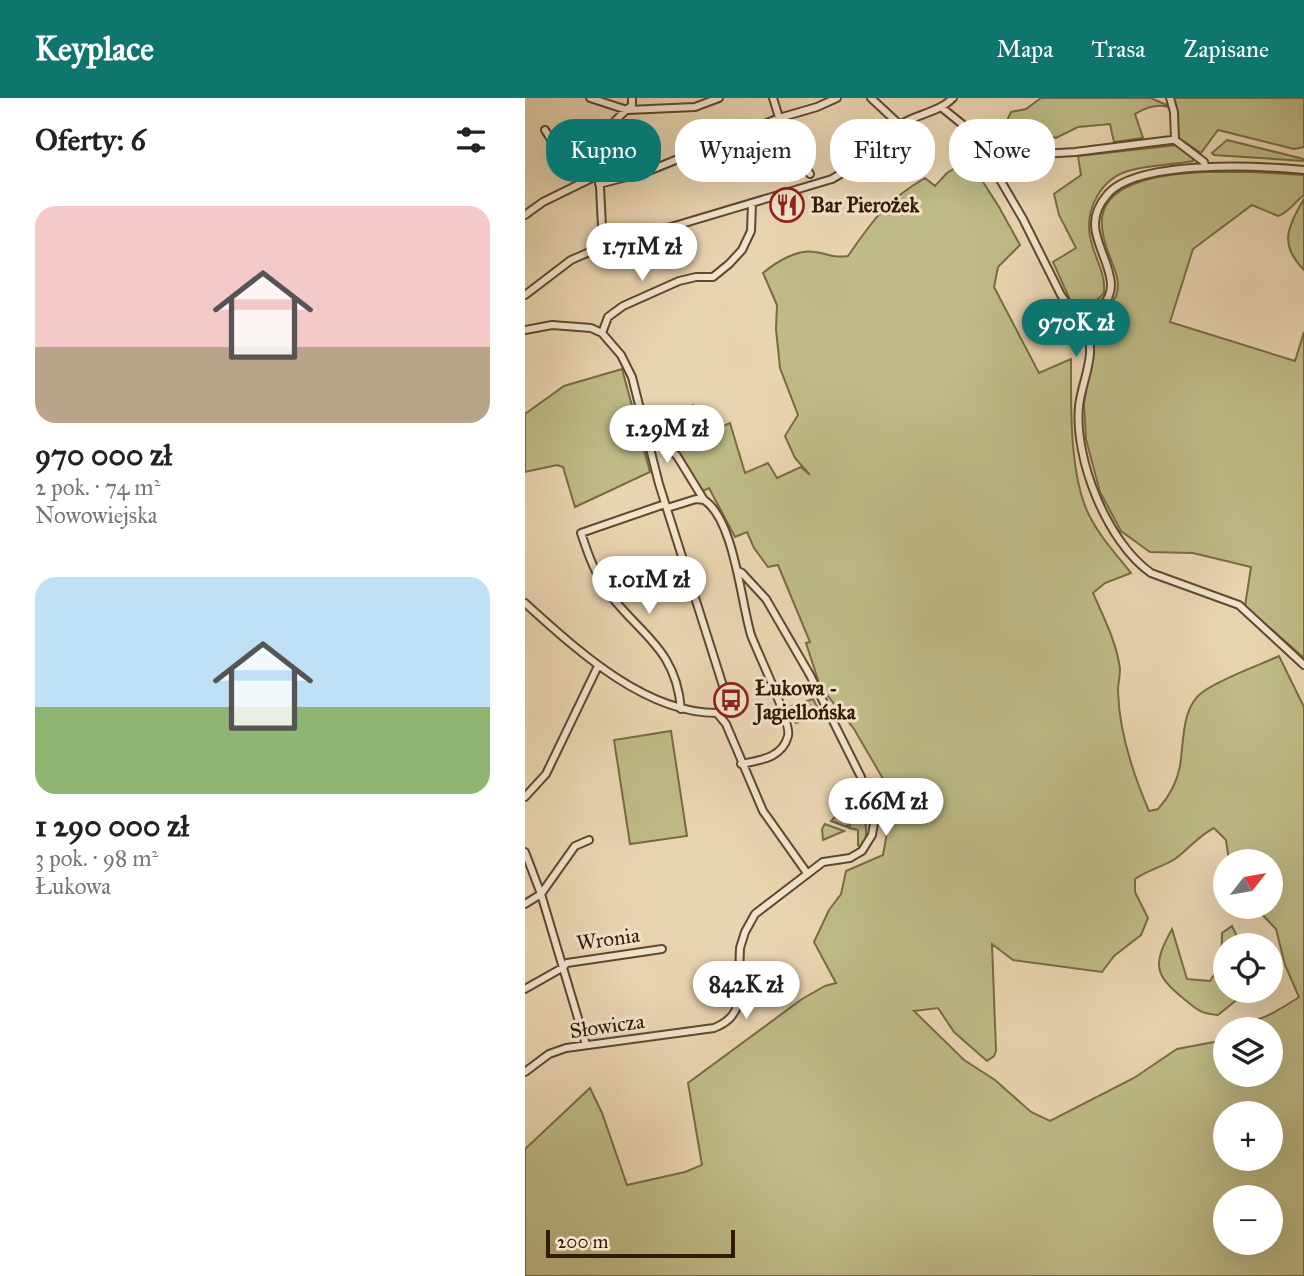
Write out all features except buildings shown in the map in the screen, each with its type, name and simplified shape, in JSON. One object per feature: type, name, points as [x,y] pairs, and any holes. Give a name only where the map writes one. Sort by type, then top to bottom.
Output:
[{"type":"street","points":[[590,98],[627,110],[695,107],[719,98]]},
{"type":"street","points":[[619,119],[632,105],[632,98]]},
{"type":"street","points":[[773,98],[779,118]]},
{"type":"street","points":[[603,246],[599,184],[646,172],[779,118],[837,98]]},
{"type":"street","points":[[871,98],[894,119]]},
{"type":"street","points":[[914,119],[941,107],[953,98]]},
{"type":"street","points":[[1170,98],[1174,112],[1175,140]]},
{"type":"street","points":[[941,107],[956,119]]},
{"type":"street","points":[[1055,153],[1175,140],[1204,162],[1205,166]]},
{"type":"street","points":[[1001,182],[1065,301],[1083,311],[1100,306],[1106,301],[1110,288],[1111,280],[1095,236],[1095,224],[1101,203],[1109,191],[1128,181],[1168,171],[1205,166],[1304,170]]},
{"type":"street","points":[[525,295],[571,260],[603,246],[816,186],[830,179]]},
{"type":"street","points":[[525,215],[543,202],[584,182]]},
{"type":"street","points":[[602,333],[608,317],[623,306],[679,281],[713,277],[729,264],[742,250],[751,231],[752,203]]},
{"type":"street","points":[[1083,311],[1090,355],[1079,407],[1082,441],[1094,497],[1107,520],[1139,564],[1156,575],[1239,605],[1304,665]]},
{"type":"street","points":[[525,330],[552,325],[591,328],[602,333],[621,355],[632,377],[666,506],[724,689],[726,699],[717,713]]},
{"type":"street","points":[[643,425],[677,456],[704,500],[714,509],[738,571],[751,633],[790,728],[785,746],[778,754],[741,764]]},
{"type":"street","points":[[681,709],[664,653],[600,580],[581,533],[666,506],[696,499],[704,500]]},
{"type":"street","name":"Słowicza","points":[[525,1072],[549,1054],[586,1045],[714,1028],[728,1020],[735,1013],[738,1004],[740,948],[755,914],[823,862],[850,858],[866,846],[872,835],[874,823],[861,777],[848,748],[780,620],[766,599],[738,571]]},
{"type":"street","points":[[525,603],[598,666],[663,702],[693,712],[717,713],[726,724],[763,811],[807,873]]},
{"type":"street","points":[[525,797],[546,774],[598,666]]},
{"type":"street","points":[[525,904],[541,894],[575,846],[589,840]]},
{"type":"street","points":[[525,852],[541,894],[586,1045]]},
{"type":"street","name":"Wronia","points":[[525,989],[562,968],[567,962],[662,949]]},
{"type":"shaded area","points":[[1041,98],[1151,98],[1171,107],[1169,98],[1304,98],[1304,147],[1294,149],[1218,130],[1201,153],[1174,135],[1171,108],[1162,106],[1135,114],[1143,138],[1114,142],[1110,124],[1078,127],[1056,138],[1055,119],[1008,119],[1011,112],[1026,109]]},
{"type":"shaded area","points":[[1227,140],[1304,159],[1304,161],[1212,153]]},
{"type":"shaded area","points":[[1178,145],[1193,161],[1128,171],[1110,181],[1097,196],[1089,226],[1103,278],[1104,293],[1089,304],[1071,302],[1053,262],[1076,248],[1059,215],[1054,194],[1081,175],[1078,156]]},
{"type":"shaded area","points":[[949,172],[949,182],[983,182],[1020,245],[998,267],[994,287],[1039,373],[1071,359],[1073,439],[1082,499],[1098,531],[1131,573],[1105,583],[1093,593],[1116,649],[1120,669],[1119,706],[1124,737],[1149,811],[1158,809],[1169,795],[1180,766],[1187,715],[1204,691],[1279,656],[1304,707],[1304,1276],[525,1276],[525,1149],[590,1088],[602,1113],[627,1185],[685,1172],[702,1165],[688,1083],[802,999],[836,983],[814,942],[829,910],[841,894],[846,871],[883,855],[890,816],[903,813],[854,729],[820,686],[806,643],[810,642],[778,565],[768,567],[754,548],[747,532],[735,537],[709,488],[703,491],[660,426],[693,405],[711,431],[730,423],[745,473],[768,463],[777,478],[801,467],[810,475],[795,458],[785,436],[798,415],[780,368],[776,329],[777,305],[763,273],[780,261],[801,252],[848,256],[890,203],[918,182],[930,182],[935,186]],"holes":[[[1214,828],[1226,840],[1227,849],[1283,849],[1283,919],[1266,919],[1277,933],[1283,933],[1283,957],[1299,997],[1263,1017],[1283,1017],[1283,1087],[1213,1087],[1213,1042],[1177,1049],[1134,1078],[1050,1121],[1031,1112],[995,1080],[964,1060],[914,1011],[938,1008],[954,1032],[987,1061],[996,1051],[992,944],[1013,960],[1102,972],[1114,956],[1141,935],[1148,918],[1135,892],[1135,879],[1175,859]]]},
{"type":"shaded area","points":[[1208,172],[1304,175],[1304,195],[1286,212],[1278,216],[1252,205],[1193,249],[1170,322],[1295,361],[1304,332],[1304,658],[1245,606],[1251,567],[1193,553],[1150,552],[1121,531],[1100,492],[1086,439],[1084,404],[1094,342],[1089,321],[1111,304],[1118,290],[1116,272],[1102,230],[1102,218],[1107,204],[1116,194],[1145,180]]},
{"type":"shaded area","points":[[1304,199],[1304,270],[1291,252],[1288,236],[1293,218]]},
{"type":"shaded area","points":[[622,369],[650,472],[575,507],[563,467],[557,465],[525,472],[525,414],[564,386]]},
{"type":"shaded area","points":[[682,573],[686,586],[679,597],[668,599],[666,587]]},
{"type":"shaded area","points":[[813,699],[820,717],[824,719],[817,716],[796,723],[789,707]]},
{"type":"shaded area","points":[[671,731],[687,836],[630,844],[614,740]]},
{"type":"shaded area","points":[[863,800],[860,803],[866,838],[861,848],[858,845],[858,830],[849,828],[857,802]]},
{"type":"shaded area","points":[[855,802],[847,827],[831,821],[844,808]]},
{"type":"shaded area","points":[[825,824],[844,831],[823,840],[822,829]]},
{"type":"shaded area","points":[[1232,926],[1235,933],[1222,933]]},
{"type":"shaded area","points":[[1172,929],[1187,979],[1210,981],[1213,976],[1213,1003],[1233,1003],[1218,1015],[1196,1008],[1166,982],[1159,968],[1159,960]]},
{"type":"place","name":"Bar Pierożek","points":[[787,205]]},
{"type":"place","name":"Łukowa - Jagiellońska","points":[[731,700]]}]
